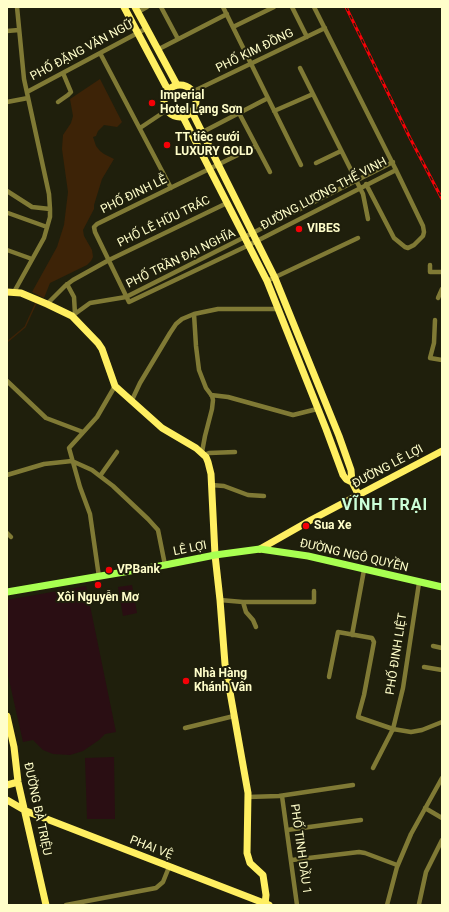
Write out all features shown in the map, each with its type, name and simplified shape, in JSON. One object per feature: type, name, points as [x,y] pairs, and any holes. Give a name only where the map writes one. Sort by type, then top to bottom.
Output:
[{"type":"main road","name":"LÊ LỢI","points":[[7,592],[99,577],[215,555],[260,549]]},
{"type":"main road","name":"ĐƯỜNG NGÔ QUYỀN","points":[[260,549],[308,556],[419,583],[442,587]]},
{"type":"street","points":[[17,7],[24,78],[49,194],[50,209],[44,238],[10,292],[34,299],[73,315],[102,349],[115,386],[162,428],[203,454],[210,466],[215,555],[225,664],[248,797],[247,853],[250,863],[263,875],[266,904]]},
{"type":"street","points":[[124,7],[168,90]]},
{"type":"street","points":[[147,7],[136,9],[177,84]]},
{"type":"street","points":[[161,7],[178,39]]},
{"type":"street","points":[[223,7],[301,165]]},
{"type":"street","points":[[292,7],[307,37]]},
{"type":"street","name":"ĐƯỜNG LƯƠNG THẾ VINH","points":[[255,237],[295,220],[396,170],[314,7]]},
{"type":"street","points":[[233,27],[271,8]]},
{"type":"street","points":[[159,49],[227,14]]},
{"type":"street","name":"PHỐ ĐẶNG VĂN NGỮ","points":[[27,92],[146,28]]},
{"type":"street","name":"PHỐ KIM ĐỒNG","points":[[194,91],[325,28]]},
{"type":"street","points":[[7,30],[20,30]]},
{"type":"street","points":[[100,53],[172,188]]},
{"type":"street","points":[[300,68],[364,198],[368,219]]},
{"type":"street","points":[[58,102],[71,92],[63,73]]},
{"type":"street","points":[[177,84],[186,85],[194,91],[197,100],[195,109],[182,117],[174,116],[167,110],[164,100],[168,90],[177,84]]},
{"type":"street","points":[[274,111],[312,94]]},
{"type":"street","points":[[7,102],[28,98]]},
{"type":"street","points":[[192,137],[268,98]]},
{"type":"street","points":[[140,128],[167,110]]},
{"type":"street","points":[[192,112],[275,278],[339,436],[351,470],[352,482],[359,496]]},
{"type":"street","points":[[239,113],[270,172]]},
{"type":"street","points":[[182,117],[267,281],[343,475],[346,479],[352,482]]},
{"type":"street","name":"PHỐ ĐINH LỄ","points":[[130,302],[128,302],[95,232],[94,228],[97,224],[256,146]]},
{"type":"street","points":[[316,162],[341,151]]},
{"type":"street","name":"ĐƯỜNG LƯƠNG THẾ VINH","points":[[255,237],[291,213],[393,162]]},
{"type":"street","points":[[366,184],[394,238],[402,246],[408,248],[414,245],[423,236],[424,232],[423,226],[396,170]]},
{"type":"street","points":[[7,191],[34,208],[50,209]]},
{"type":"street","points":[[227,203],[236,198]]},
{"type":"street","name":"PHỐ LÊ HỮU TRÁC","points":[[44,303],[67,284],[109,260],[227,203]]},
{"type":"street","points":[[291,213],[295,220]]},
{"type":"street","points":[[8,214],[47,227]]},
{"type":"street","points":[[247,241],[255,237]]},
{"type":"street","points":[[247,241],[255,237]]},
{"type":"street","points":[[267,281],[358,238]]},
{"type":"street","name":"PHỐ TRẦN ĐẠI NGHĨA","points":[[73,315],[90,302],[126,297],[247,241]]},
{"type":"street","name":"PHỐ TRẦN ĐẠI NGHĨA","points":[[130,302],[247,241]]},
{"type":"street","points":[[7,250],[32,259]]},
{"type":"street","points":[[430,265],[430,272],[442,272]]},
{"type":"street","points":[[67,284],[74,297],[73,315]]},
{"type":"street","points":[[438,298],[442,289]]},
{"type":"street","points":[[132,400],[150,365],[176,324],[182,319],[194,314],[218,309],[288,312]]},
{"type":"street","points":[[194,314],[199,370],[206,388],[213,400],[205,436],[203,454]]},
{"type":"street","points":[[435,320],[434,343],[430,358],[442,360]]},
{"type":"street","points":[[7,381],[46,418],[83,432]]},
{"type":"street","points":[[309,388],[318,384]]},
{"type":"street","points":[[99,577],[90,514],[69,448],[97,417],[115,386]]},
{"type":"street","points":[[211,395],[228,397],[293,415],[317,409]]},
{"type":"street","points":[[330,440],[339,436]]},
{"type":"street","name":"ĐƯỜNG LÊ LỢI","points":[[260,549],[442,451]]},
{"type":"street","points":[[100,476],[117,452]]},
{"type":"street","points":[[203,454],[235,452]]},
{"type":"street","points":[[7,475],[44,464],[72,461],[92,470],[138,509],[158,530],[165,565]]},
{"type":"street","points":[[211,484],[224,486],[248,495],[264,496]]},
{"type":"street","points":[[352,635],[364,570]]},
{"type":"street","name":"PHỐ ĐINH LIỆT","points":[[373,768],[393,729],[403,688],[419,583]]},
{"type":"street","points":[[220,600],[243,602],[314,602],[314,591]]},
{"type":"street","points":[[243,602],[246,612],[253,620],[256,627]]},
{"type":"street","points":[[329,677],[338,632],[372,638],[374,642],[364,695],[358,716],[393,729],[407,732],[415,731],[442,722]]},
{"type":"street","points":[[433,646],[442,648]]},
{"type":"street","points":[[424,667],[442,670]]},
{"type":"street","name":"ĐƯỜNG BÀ TRIỆU","points":[[7,716],[9,740],[46,905]]},
{"type":"street","points":[[185,728],[234,716]]},
{"type":"street","points":[[388,905],[397,865],[411,834],[442,778]]},
{"type":"street","points":[[7,785],[18,782]]},
{"type":"street","points":[[248,797],[282,796],[353,785]]},
{"type":"street","name":"PHỐ TINH DẦU 1","points":[[282,796],[297,905]]},
{"type":"street","name":"PHAI VỆ","points":[[7,800],[26,811],[266,904]]},
{"type":"street","points":[[425,808],[442,818]]},
{"type":"street","points":[[287,830],[361,820]]},
{"type":"street","points":[[419,904],[426,872],[442,840]]},
{"type":"street","points":[[292,860],[359,852],[397,865]]},
{"type":"street","points":[[66,905],[156,888],[163,882],[169,867]]},
{"type":"shaded area","points":[[100,79],[122,122],[117,127],[104,125],[98,131],[96,136],[93,137],[96,146],[100,151],[114,159],[102,179],[94,209],[83,230],[84,236],[92,250],[93,257],[87,265],[50,283],[44,298],[32,292],[57,247],[64,225],[68,192],[62,149],[63,135],[71,123],[73,116],[70,99]]},
{"type":"shaded area","points":[[132,585],[137,613],[123,616],[118,587]]},
{"type":"shaded area","points":[[86,586],[116,732],[105,734],[83,751],[70,755],[53,754],[43,750],[33,740],[23,742],[7,671],[7,600]]},
{"type":"shaded area","points":[[114,757],[115,819],[87,819],[85,758]]},
{"type":"waterway","points":[[7,342],[25,327],[36,303]]},
{"type":"railway","points":[[346,7],[410,138],[442,199]]},
{"type":"place","name":"Imperial Hotel Lạng Sơn","points":[[152,103]]},
{"type":"place","name":"TT tiêc cưới LUXURY GOLD","points":[[167,145]]},
{"type":"place","name":"VIBES","points":[[299,229]]},
{"type":"place","name":"Sua Xe","points":[[306,526]]},
{"type":"place","name":"VPBank","points":[[109,570]]},
{"type":"place","name":"Xôi Nguyễn Mơ","points":[[98,585]]},
{"type":"place","name":"Nhà Hàng Khánh Vân","points":[[186,681]]},
{"type":"district","name":"VĨNH TRẠI","points":[[385,506]]}]
